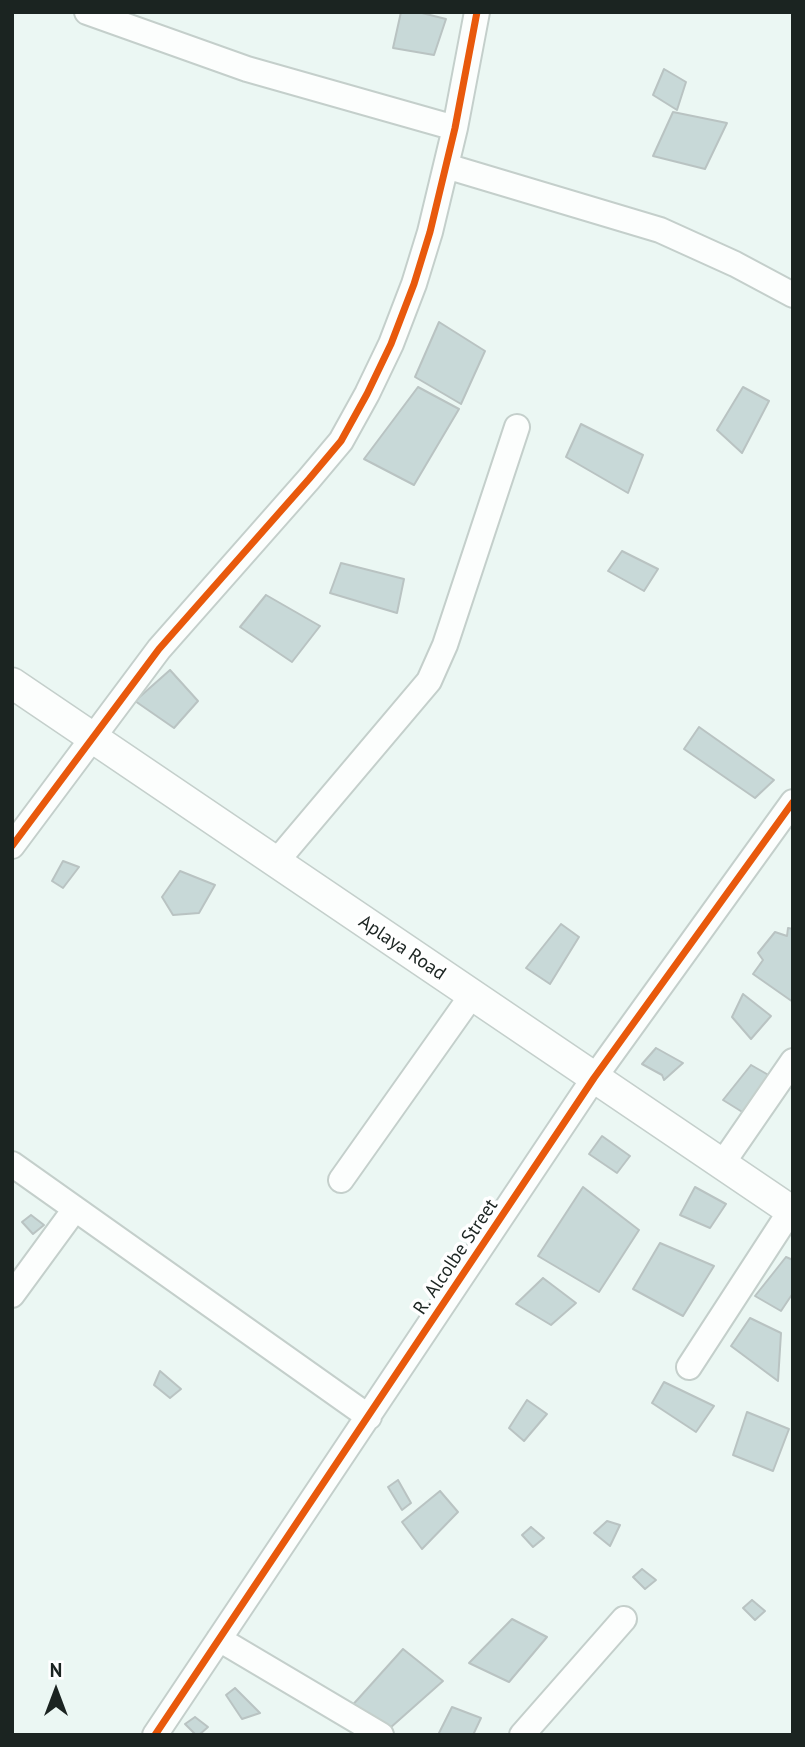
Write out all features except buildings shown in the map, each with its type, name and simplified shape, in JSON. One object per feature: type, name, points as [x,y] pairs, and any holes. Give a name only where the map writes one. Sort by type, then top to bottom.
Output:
[{"type":"street","points":[[87,12],[247,69],[455,128]]},
{"type":"street","points":[[12,845],[159,649],[341,441],[391,344],[414,284],[430,232],[455,128],[477,12]]},
{"type":"street","points":[[446,166],[660,230],[735,264],[793,295]]},
{"type":"street","points":[[276,862],[429,681],[445,645],[517,427]]},
{"type":"street","name":"Aplaya Road","points":[[12,683],[792,1211]]},
{"type":"street","name":"R. Alcolbe Street","points":[[155,1735],[594,1078],[785,830],[793,802]]},
{"type":"street","points":[[341,1180],[472,995]]},
{"type":"street","points":[[722,1164],[793,1061]]},
{"type":"street","points":[[12,1164],[369,1417]]},
{"type":"street","points":[[12,1295],[75,1209]]},
{"type":"street","points":[[689,1367],[792,1211]]},
{"type":"street","points":[[522,1735],[624,1619]]},
{"type":"street","points":[[219,1639],[381,1735]]},
{"type":"cycle path","points":[[12,846],[159,649],[341,441],[391,344],[414,284],[430,232],[455,128],[477,12]]},
{"type":"cycle path","points":[[155,1735],[594,1078],[793,802]]}]
